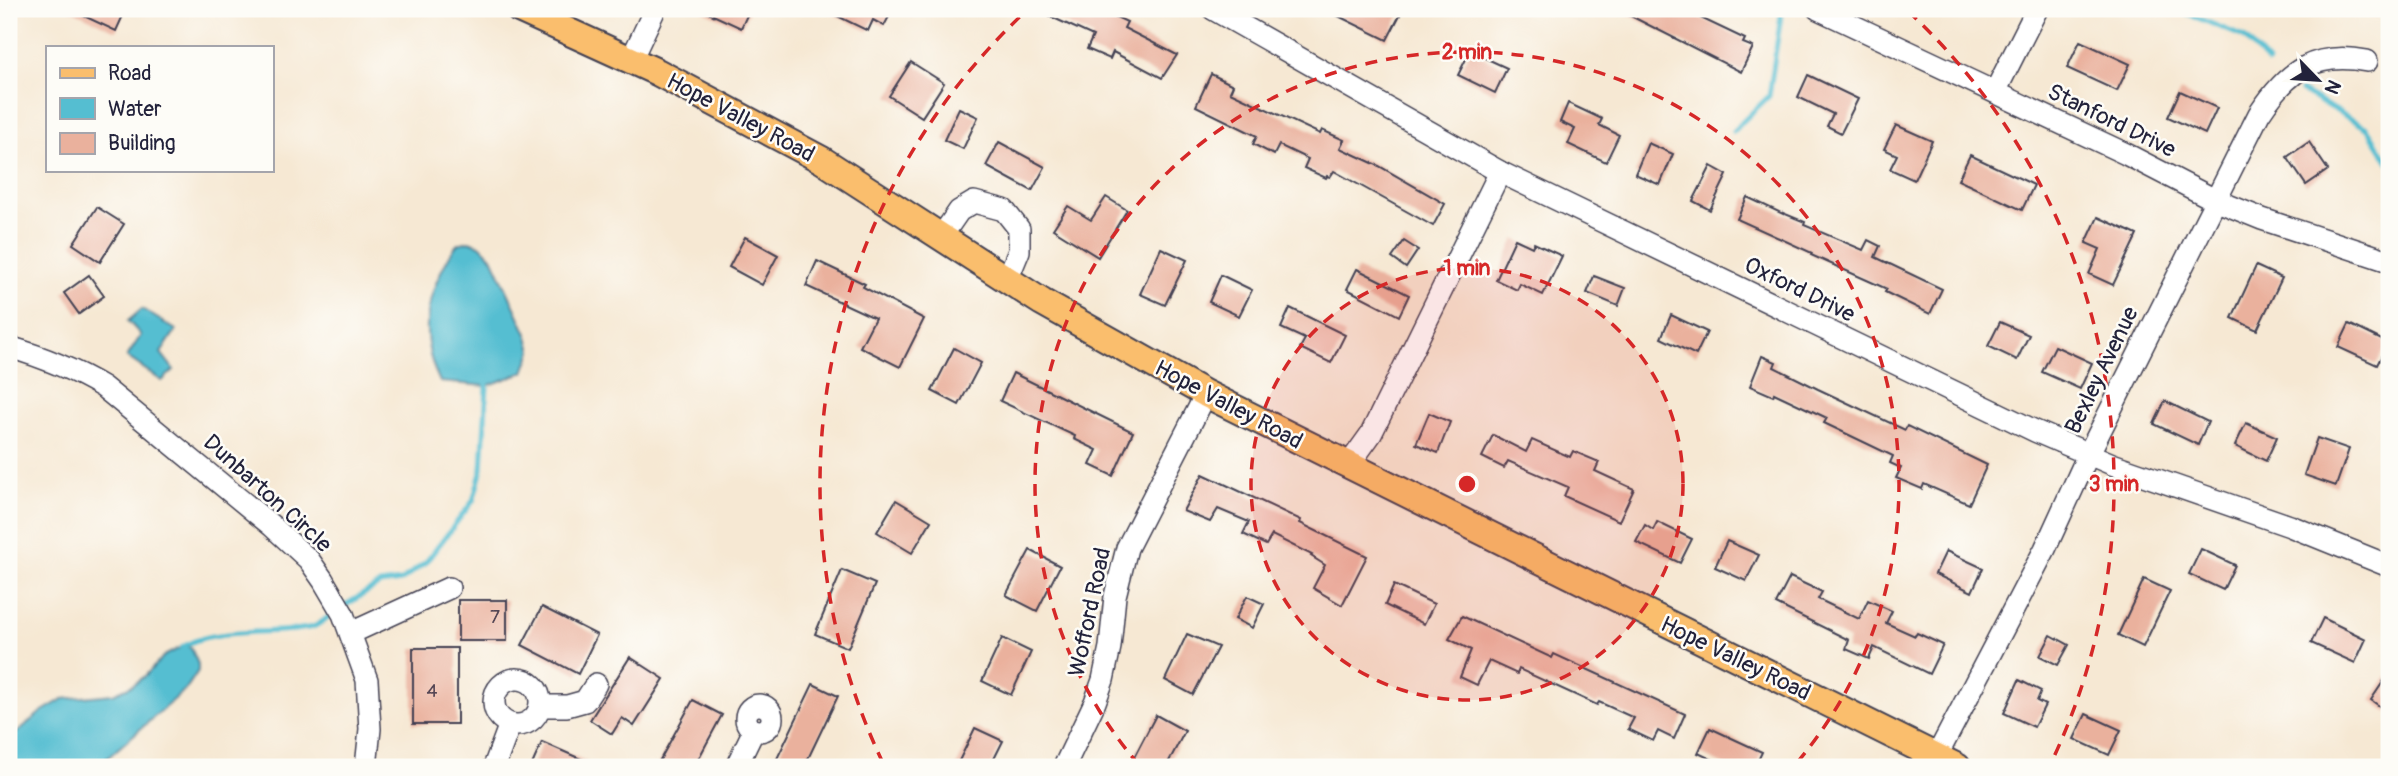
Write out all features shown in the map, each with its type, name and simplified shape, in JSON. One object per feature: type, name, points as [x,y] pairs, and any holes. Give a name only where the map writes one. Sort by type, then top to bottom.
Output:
[{"type":"main road","name":"Hope Valley Road","points":[[519,9],[631,61],[822,160],[1007,280],[1206,394],[1942,764]]},
{"type":"street","points":[[631,61],[655,9]]},
{"type":"street","name":"Oxford Drive","points":[[1213,9],[1500,172],[2088,455],[2290,526],[2389,566]]},
{"type":"street","name":"Stanford Drive","points":[[1818,9],[2126,154],[2215,200],[2262,219],[2389,261]]},
{"type":"street","points":[[1995,92],[2037,9]]},
{"type":"street","name":"Bexley Avenue","points":[[1942,764],[2088,455],[2259,114],[2282,82],[2301,68],[2321,60],[2349,58],[2367,61]]},
{"type":"street","points":[[1348,466],[1371,434],[1500,172]]},
{"type":"street","points":[[940,237],[959,211],[974,202],[1004,210],[1019,229],[1019,251],[1007,280]]},
{"type":"street","name":"Dunbarton Circle","points":[[9,347],[54,361],[103,387],[272,526],[316,570],[343,614],[367,680],[370,703],[366,767]]},
{"type":"street","name":"Wofford Road","points":[[1064,767],[1096,702],[1103,680],[1110,647],[1115,596],[1127,548],[1206,394]]},
{"type":"street","points":[[351,633],[449,588]]},
{"type":"street","points":[[519,679],[533,684],[540,698],[540,706],[538,714],[526,724],[510,724],[503,720],[495,708],[495,694],[504,683],[519,679]]},
{"type":"street","points":[[540,706],[567,706],[585,701],[596,684]]},
{"type":"street","points":[[494,767],[510,724]]},
{"type":"street","points":[[736,767],[754,730]]},
{"type":"water","points":[[469,241],[480,245],[492,257],[528,336],[532,351],[524,372],[487,386],[440,382],[428,347],[428,313],[437,279],[455,247]]},
{"type":"water","points":[[142,309],[176,330],[161,353],[174,370],[162,381],[127,357],[141,335],[128,321]]},
{"type":"water","points":[[185,645],[191,648],[198,664],[198,671],[186,689],[97,767],[9,767],[9,739],[41,712],[63,699],[113,694],[131,686],[164,656]]},
{"type":"building","points":[[69,9],[126,9],[116,31]]},
{"type":"building","points":[[700,9],[750,9],[741,28]]},
{"type":"building","points":[[823,9],[893,9],[884,26],[873,20],[868,31]]},
{"type":"building","points":[[1034,9],[1099,9],[1127,22],[1124,28],[1177,55],[1162,78],[1113,52],[1110,59],[1087,49],[1093,36]]},
{"type":"building","points":[[1324,9],[1392,9],[1401,13],[1387,40]]},
{"type":"building","points":[[1617,9],[1682,9],[1745,39],[1743,43],[1753,47],[1741,72]]},
{"type":"building","points":[[2080,41],[2130,64],[2117,91],[2067,68]]},
{"type":"building","points":[[1470,51],[1507,68],[1495,93],[1458,75]]},
{"type":"building","points":[[911,62],[944,83],[922,117],[889,96]]},
{"type":"building","points":[[1211,74],[1233,85],[1230,92],[1320,134],[1322,130],[1344,140],[1340,148],[1379,166],[1445,204],[1433,226],[1334,171],[1326,178],[1304,168],[1308,159],[1279,145],[1274,155],[1253,144],[1257,136],[1196,106]]},
{"type":"building","points":[[1808,75],[1858,99],[1841,133],[1827,126],[1833,114],[1798,97]]},
{"type":"building","points":[[2180,91],[2217,108],[2205,134],[2168,117]]},
{"type":"building","points":[[1568,103],[1602,119],[1599,125],[1619,135],[1606,162],[1568,144],[1575,129],[1560,122]]},
{"type":"building","points":[[959,108],[978,117],[963,149],[944,140]]},
{"type":"building","points":[[1896,125],[1932,141],[1914,180],[1890,169],[1897,155],[1884,149]]},
{"type":"building","points":[[999,142],[1045,167],[1032,191],[986,166]]},
{"type":"building","points":[[2309,142],[2328,170],[2306,185],[2287,157]]},
{"type":"building","points":[[1648,143],[1673,154],[1660,185],[1635,174]]},
{"type":"building","points":[[1970,155],[2034,185],[2022,210],[1958,180]]},
{"type":"building","points":[[1711,166],[1727,175],[1710,210],[1693,201]]},
{"type":"building","points":[[1106,197],[1127,210],[1098,257],[1053,229],[1068,206],[1091,220]]},
{"type":"building","points":[[1747,197],[1863,250],[1868,240],[1880,246],[1875,257],[1942,289],[1930,314],[1885,292],[1887,289],[1737,219]]},
{"type":"building","points":[[97,207],[124,224],[100,262],[73,244]]},
{"type":"building","points":[[2098,217],[2137,235],[2113,285],[2089,274],[2100,249],[2086,243]]},
{"type":"building","points":[[745,237],[778,255],[762,285],[729,267]]},
{"type":"building","points":[[1515,239],[1532,247],[1534,243],[1562,256],[1543,295],[1520,284],[1517,290],[1496,280]]},
{"type":"building","points":[[1404,241],[1418,250],[1406,268],[1392,258]]},
{"type":"building","points":[[1161,248],[1187,260],[1165,305],[1140,294]]},
{"type":"building","points":[[817,261],[865,284],[863,287],[924,319],[900,367],[860,347],[875,318],[806,286]]},
{"type":"building","points":[[2256,266],[2282,278],[2257,330],[2232,318]]},
{"type":"building","points":[[1357,269],[1409,295],[1399,316],[1347,289]]},
{"type":"building","points":[[89,275],[104,296],[79,314],[64,293]]},
{"type":"building","points":[[1221,275],[1252,290],[1239,316],[1209,302]]},
{"type":"building","points":[[1594,276],[1625,288],[1618,306],[1587,293]]},
{"type":"building","points":[[1290,308],[1345,335],[1331,363],[1300,348],[1305,339],[1281,328]]},
{"type":"building","points":[[1671,315],[1707,332],[1696,355],[1661,338]]},
{"type":"building","points":[[2000,322],[2029,335],[2017,360],[1988,346]]},
{"type":"building","points":[[2349,324],[2388,343],[2377,365],[2338,347]]},
{"type":"building","points":[[2055,346],[2092,363],[2080,389],[2042,372]]},
{"type":"building","points":[[954,348],[981,363],[959,405],[932,391]]},
{"type":"building","points":[[1762,356],[1776,362],[1774,367],[1818,389],[1905,430],[1907,426],[1987,465],[1969,504],[1924,484],[1922,489],[1896,478],[1901,468],[1890,463],[1893,456],[1824,423],[1827,418],[1774,393],[1773,396],[1750,386]]},
{"type":"building","points":[[1013,373],[1133,432],[1113,476],[1090,465],[1097,450],[1074,439],[1075,436],[1000,401]]},
{"type":"building","points":[[2165,401],[2208,422],[2198,445],[2154,424]]},
{"type":"building","points":[[1429,413],[1450,422],[1438,453],[1416,444]]},
{"type":"building","points":[[2246,423],[2277,437],[2266,461],[2235,446]]},
{"type":"building","points":[[1493,435],[1526,452],[1532,440],[1570,457],[1573,451],[1599,462],[1595,471],[1634,489],[1619,521],[1564,496],[1568,487],[1508,461],[1504,468],[1482,457]]},
{"type":"building","points":[[2317,438],[2349,449],[2336,486],[2304,475]]},
{"type":"building","points":[[1203,474],[1301,520],[1300,523],[1367,556],[1342,605],[1313,588],[1325,565],[1312,555],[1272,535],[1266,545],[1243,534],[1249,522],[1218,509],[1210,522],[1183,511]]},
{"type":"building","points":[[896,500],[931,521],[912,553],[877,532]]},
{"type":"building","points":[[1657,522],[1692,539],[1680,563],[1636,542],[1645,525],[1653,530]]},
{"type":"building","points":[[1727,541],[1759,555],[1746,581],[1715,567]]},
{"type":"building","points":[[2201,549],[2235,565],[2223,590],[2189,574]]},
{"type":"building","points":[[1030,550],[1060,566],[1037,611],[1006,595]]},
{"type":"building","points":[[1946,551],[1983,568],[1972,592],[1935,574]]},
{"type":"building","points":[[842,570],[875,584],[848,648],[815,634]]},
{"type":"building","points":[[1790,577],[1822,592],[1818,599],[1859,619],[1868,600],[1892,611],[1886,623],[1943,645],[1929,674],[1874,647],[1869,659],[1846,649],[1849,640],[1776,604]]},
{"type":"building","points":[[2144,579],[2170,591],[2143,647],[2118,635]]},
{"type":"building","points":[[1394,585],[1434,604],[1424,624],[1385,605]]},
{"type":"building","points":[[1247,596],[1264,604],[1252,628],[1235,619]]},
{"type":"building","points":[[458,600],[507,600],[507,641],[458,641]]},
{"type":"building","points":[[542,607],[597,635],[578,674],[522,645]]},
{"type":"building","points":[[1462,616],[1552,658],[1554,654],[1685,714],[1674,739],[1658,731],[1653,741],[1628,729],[1634,718],[1599,702],[1597,705],[1519,669],[1517,674],[1489,661],[1477,685],[1460,677],[1471,650],[1449,639]]},
{"type":"building","points":[[2323,618],[2366,639],[2355,663],[2311,643]]},
{"type":"building","points":[[1187,634],[1218,647],[1193,695],[1165,680]]},
{"type":"building","points":[[2051,635],[2069,645],[2058,665],[2040,656]]},
{"type":"building","points":[[1002,638],[1031,652],[1011,695],[982,681]]},
{"type":"building","points":[[413,648],[457,648],[457,724],[413,724]]},
{"type":"building","points":[[630,657],[664,679],[634,726],[622,718],[612,734],[590,720]]},
{"type":"building","points":[[2389,673],[2389,713],[2371,700]]},
{"type":"building","points":[[2019,680],[2041,691],[2037,701],[2045,705],[2034,727],[2004,713]]},
{"type":"building","points":[[813,684],[838,696],[804,767],[773,767]]},
{"type":"building","points":[[693,700],[722,715],[694,767],[656,767]]},
{"type":"building","points":[[2086,714],[2121,730],[2109,755],[2074,739]]},
{"type":"building","points":[[1156,715],[1185,731],[1166,767],[1139,767],[1131,763]]},
{"type":"building","points":[[975,728],[1003,741],[990,767],[956,767]]},
{"type":"building","points":[[1710,728],[1762,752],[1755,767],[1728,767],[1698,753]]},
{"type":"building","points":[[542,742],[599,767],[531,767]]},
{"type":"waterway","points":[[1733,131],[1769,96],[1782,9]]},
{"type":"waterway","points":[[2176,9],[2244,37],[2268,63]]},
{"type":"waterway","points":[[2301,91],[2367,128],[2389,162]]},
{"type":"waterway","points":[[344,606],[380,584],[401,581],[426,562],[473,501],[482,469],[487,386],[485,380]]},
{"type":"waterway","points":[[182,648],[194,641],[226,634],[313,627],[336,611]]}]
